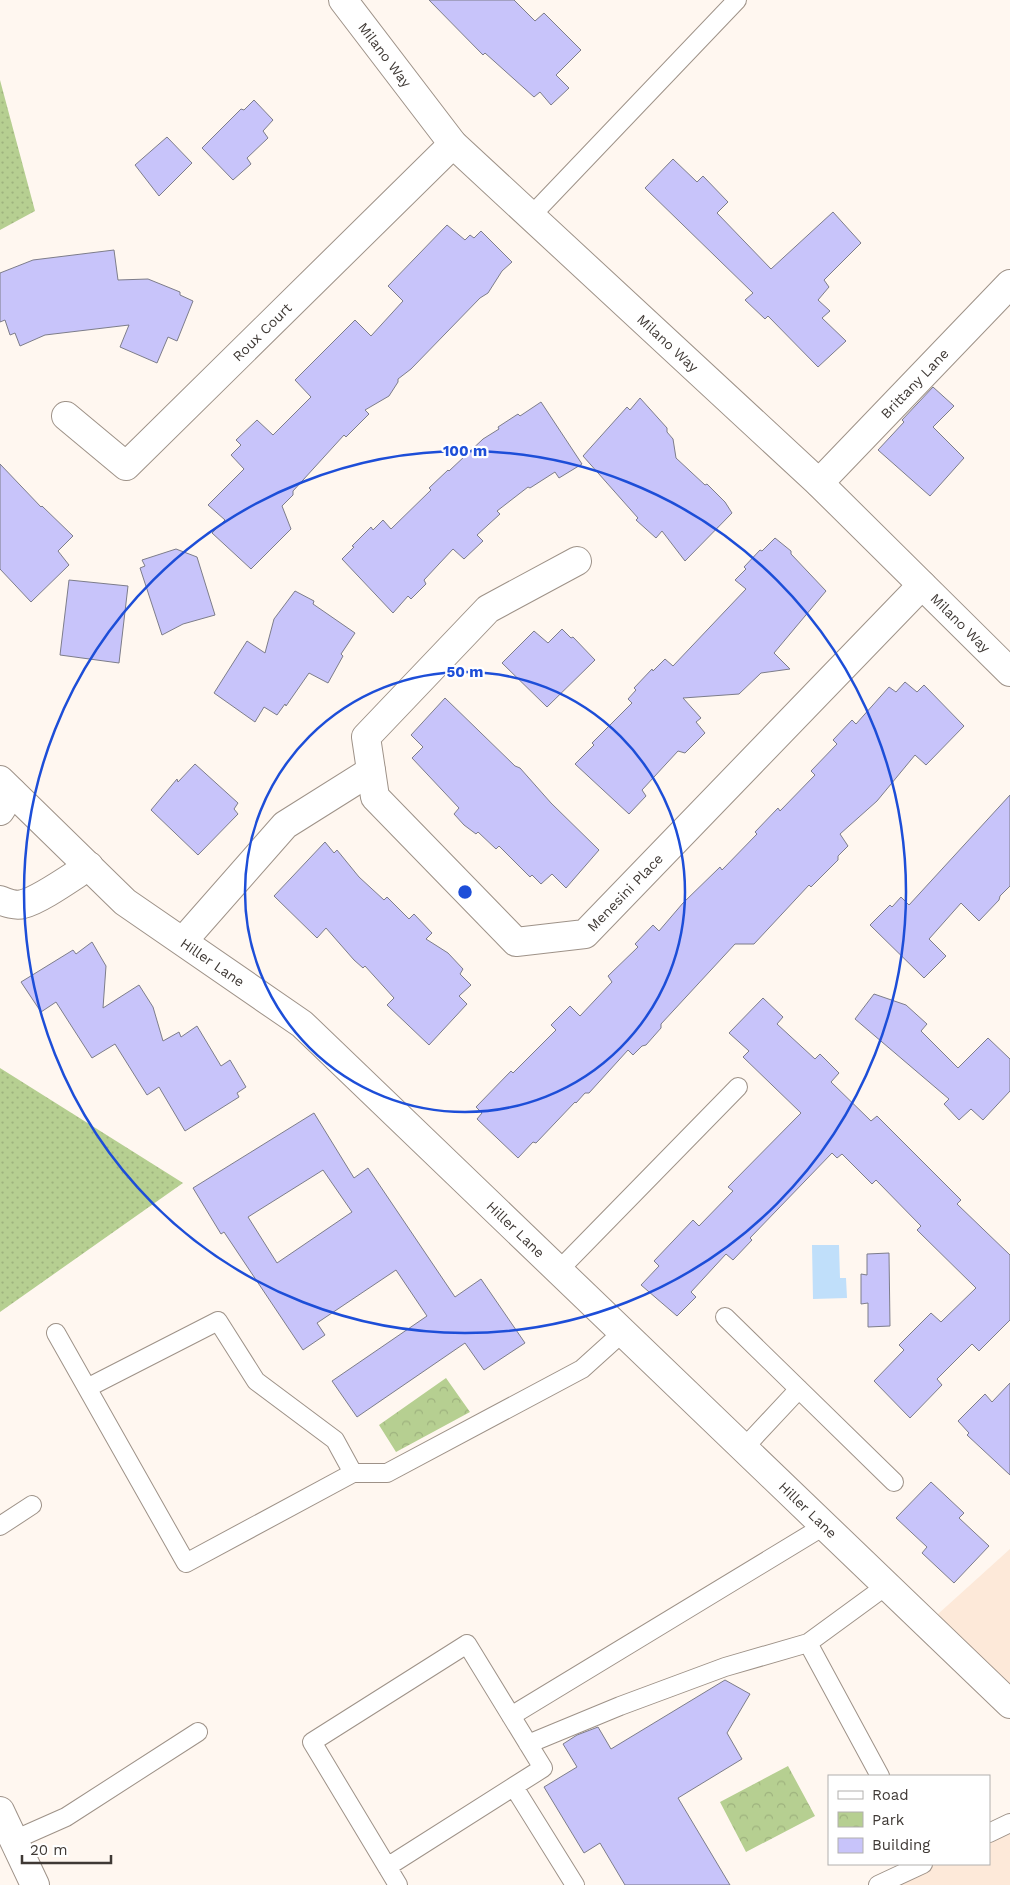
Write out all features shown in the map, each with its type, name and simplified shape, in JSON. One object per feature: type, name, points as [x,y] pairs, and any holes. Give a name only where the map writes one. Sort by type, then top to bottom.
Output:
[{"type":"street","name":"Milano Way","points":[[343,0],[453,144],[819,483],[1010,672]]},
{"type":"street","name":"Roux Court","points":[[66,416],[126,466],[453,144]]},
{"type":"street","name":"Brittany Lane","points":[[819,483],[1010,284]]},
{"type":"street","name":"Menesini Place","points":[[577,561],[488,608],[366,737],[375,797],[516,942],[585,934],[922,585]]},
{"type":"street","points":[[183,941],[286,825],[372,771]]},
{"type":"street","name":"Hiller Lane","points":[[4,794],[89,866],[125,902],[302,1024],[1010,1704]]},
{"type":"street","points":[[0,900],[6,903],[23,904],[47,893],[89,866]]},
{"type":"street","points":[[0,1812],[35,1885]]},
{"type":"lane","points":[[530,217],[737,0]]},
{"type":"lane","points":[[559,1270],[738,1087]]},
{"type":"lane","points":[[725,1317],[894,1482]]},
{"type":"lane","points":[[87,1388],[218,1321],[256,1381],[335,1440],[353,1472]]},
{"type":"lane","points":[[56,1333],[186,1563],[353,1472],[387,1473],[582,1369],[623,1332]]},
{"type":"lane","points":[[744,1449],[799,1390]]},
{"type":"lane","points":[[0,1526],[32,1505]]},
{"type":"lane","points":[[511,1716],[824,1526]]},
{"type":"lane","points":[[528,1744],[620,1706],[725,1667],[808,1643],[886,1586]]},
{"type":"lane","points":[[808,1643],[879,1775]]},
{"type":"lane","points":[[387,1867],[543,1768],[467,1644],[312,1742],[387,1867],[398,1885]]},
{"type":"lane","points":[[14,1840],[66,1817],[198,1732]]},
{"type":"lane","points":[[514,1787],[575,1885]]},
{"type":"lane","points":[[990,1833],[1010,1823]]},
{"type":"lane","points":[[878,1885],[921,1865]]},
{"type":"shaded area","points":[[1010,1549],[1010,1704],[927,1624]]},
{"type":"shaded area","points":[[1010,1823],[1010,1885],[878,1885],[921,1865],[990,1865],[990,1833]]},
{"type":"green space","points":[[0,80],[35,211],[0,230]]},
{"type":"green space","points":[[0,1068],[183,1183],[0,1312]]},
{"type":"green space","points":[[446,1378],[470,1412],[396,1452],[379,1425]]},
{"type":"green space","points":[[788,1766],[815,1816],[746,1852],[720,1802]]},
{"type":"water","points":[[812,1245],[839,1245],[840,1278],[846,1278],[847,1298],[813,1299]]},
{"type":"building","points":[[429,0],[514,0],[535,21],[544,13],[581,50],[556,75],[569,88],[551,105],[540,92],[534,97],[485,53],[483,55]]},
{"type":"building","points":[[254,100],[273,120],[263,131],[268,138],[247,158],[251,164],[233,180],[202,148],[241,109],[244,110]]},
{"type":"building","points":[[167,137],[192,163],[159,196],[135,165]]},
{"type":"building","points":[[673,159],[697,182],[703,176],[728,202],[717,213],[771,269],[833,212],[861,243],[824,280],[829,287],[818,300],[830,311],[822,318],[846,341],[818,367],[768,316],[765,319],[745,300],[753,293],[645,188]]},
{"type":"building","points":[[447,225],[465,240],[470,235],[474,238],[481,231],[512,262],[502,271],[488,293],[480,298],[411,369],[398,379],[389,396],[365,410],[369,414],[346,437],[344,435],[293,491],[293,495],[282,506],[291,529],[251,569],[212,533],[225,520],[208,505],[244,469],[231,455],[241,445],[236,440],[257,420],[273,435],[311,397],[295,380],[355,320],[371,336],[403,301],[388,286]]},
{"type":"building","points":[[114,250],[118,280],[148,279],[180,292],[180,295],[193,301],[177,341],[168,337],[157,363],[120,347],[129,325],[45,335],[20,346],[15,333],[10,335],[5,320],[0,322],[0,273],[33,260]]},
{"type":"building","points":[[933,387],[954,406],[933,427],[964,458],[930,496],[878,450],[904,422],[902,420]]},
{"type":"building","points":[[640,398],[667,428],[667,432],[673,439],[676,458],[705,485],[707,484],[725,502],[732,513],[685,561],[662,531],[656,538],[636,520],[638,518],[583,456],[627,407],[630,410]]},
{"type":"building","points":[[541,402],[582,464],[559,478],[555,472],[530,488],[528,487],[497,511],[500,514],[477,535],[483,541],[464,559],[453,549],[424,580],[426,584],[411,599],[408,596],[393,613],[342,559],[371,527],[373,530],[383,520],[391,529],[431,490],[429,488],[483,439],[518,414],[520,416]]},
{"type":"building","points":[[0,464],[41,507],[73,536],[58,551],[69,565],[31,602],[0,569]]},
{"type":"building","points":[[775,538],[791,551],[791,554],[826,591],[774,653],[790,669],[761,673],[739,694],[683,698],[701,718],[696,722],[705,733],[685,753],[678,751],[642,790],[646,796],[629,814],[575,764],[594,745],[592,743],[632,703],[628,699],[636,690],[634,688],[652,669],[653,671],[665,659],[673,666],[746,589],[735,580],[760,550],[762,551]]},
{"type":"building","points":[[176,549],[197,557],[215,615],[183,624],[162,635],[140,568],[145,566],[142,560]]},
{"type":"building","points":[[69,580],[128,586],[119,663],[60,655]]},
{"type":"building","points":[[295,591],[314,601],[313,604],[355,633],[341,654],[343,656],[328,683],[309,673],[286,706],[285,704],[277,715],[264,707],[255,722],[214,693],[247,641],[265,653],[274,619]]},
{"type":"building","points":[[562,629],[571,638],[573,637],[595,660],[547,707],[502,663],[534,631],[548,643]]},
{"type":"building","points":[[905,682],[917,692],[924,685],[964,726],[926,765],[915,755],[877,801],[840,834],[848,846],[838,856],[838,860],[811,887],[809,885],[754,944],[735,944],[661,1024],[661,1028],[646,1045],[642,1046],[633,1055],[628,1050],[589,1093],[585,1093],[575,1102],[536,1143],[533,1142],[518,1158],[477,1119],[482,1113],[476,1107],[511,1071],[513,1073],[556,1030],[551,1025],[570,1006],[580,1016],[612,982],[608,976],[638,947],[635,944],[653,925],[659,931],[683,903],[720,867],[722,870],[757,834],[755,832],[778,808],[780,811],[815,775],[811,771],[837,744],[833,740],[852,720],[856,724],[889,687],[896,692]]},
{"type":"building","points":[[445,698],[515,766],[520,768],[551,803],[599,850],[566,888],[552,874],[541,884],[532,875],[530,877],[499,846],[496,849],[478,832],[476,834],[464,825],[454,814],[459,808],[412,758],[423,747],[411,735]]},
{"type":"building","points":[[195,764],[238,803],[234,809],[238,814],[198,855],[151,810],[177,779],[178,782]]},
{"type":"building","points":[[1010,795],[1010,886],[979,921],[961,903],[929,939],[946,956],[924,978],[870,925],[901,897],[909,905]]},
{"type":"building","points":[[325,842],[334,853],[337,850],[359,877],[384,900],[387,897],[409,919],[414,914],[432,933],[426,939],[448,953],[463,969],[460,974],[471,985],[459,996],[467,1004],[429,1045],[387,1005],[394,998],[365,966],[363,968],[354,960],[326,928],[317,938],[274,896]]},
{"type":"building","points":[[92,942],[106,966],[103,1008],[139,985],[153,1007],[163,1041],[179,1032],[181,1037],[197,1026],[221,1066],[230,1060],[246,1087],[237,1093],[239,1097],[185,1131],[159,1087],[147,1095],[115,1044],[92,1058],[56,1002],[41,1012],[21,982],[73,950],[76,954]]},
{"type":"building","points":[[874,994],[906,1005],[927,1024],[921,1031],[958,1068],[988,1038],[1010,1059],[1010,1091],[983,1120],[971,1109],[959,1120],[944,1104],[949,1099],[855,1019]]},
{"type":"building","points":[[763,998],[783,1017],[777,1024],[815,1059],[820,1054],[839,1073],[831,1082],[871,1121],[877,1116],[961,1200],[957,1204],[1010,1255],[1010,1320],[979,1351],[972,1344],[937,1379],[942,1385],[910,1418],[874,1381],[904,1350],[899,1345],[931,1313],[941,1322],[976,1288],[917,1230],[921,1226],[876,1180],[872,1184],[842,1154],[837,1158],[832,1153],[750,1238],[752,1240],[733,1260],[726,1254],[691,1292],[696,1297],[677,1316],[641,1285],[659,1266],[654,1261],[693,1220],[699,1226],[733,1191],[728,1187],[801,1113],[743,1057],[749,1051],[729,1033]]},
{"type":"building","points":[[314,1113],[354,1178],[368,1168],[455,1297],[481,1279],[525,1343],[484,1370],[465,1343],[357,1417],[332,1381],[427,1316],[396,1270],[317,1323],[325,1335],[303,1350],[224,1232],[221,1234],[193,1188]],"holes":[[[323,1170],[352,1212],[277,1263],[248,1217]]]},
{"type":"building","points":[[889,1253],[890,1326],[868,1327],[868,1303],[861,1304],[861,1274],[867,1275],[867,1254]]},
{"type":"building","points":[[1010,1383],[1010,1475],[967,1435],[969,1433],[958,1421],[985,1394],[992,1402]]},
{"type":"building","points":[[931,1482],[964,1513],[959,1518],[989,1546],[954,1583],[922,1553],[927,1547],[896,1518]]},
{"type":"building","points":[[725,1680],[750,1694],[727,1733],[742,1759],[678,1798],[730,1885],[625,1885],[600,1843],[584,1853],[544,1787],[577,1767],[563,1744],[577,1735],[598,1727],[611,1749]]}]
